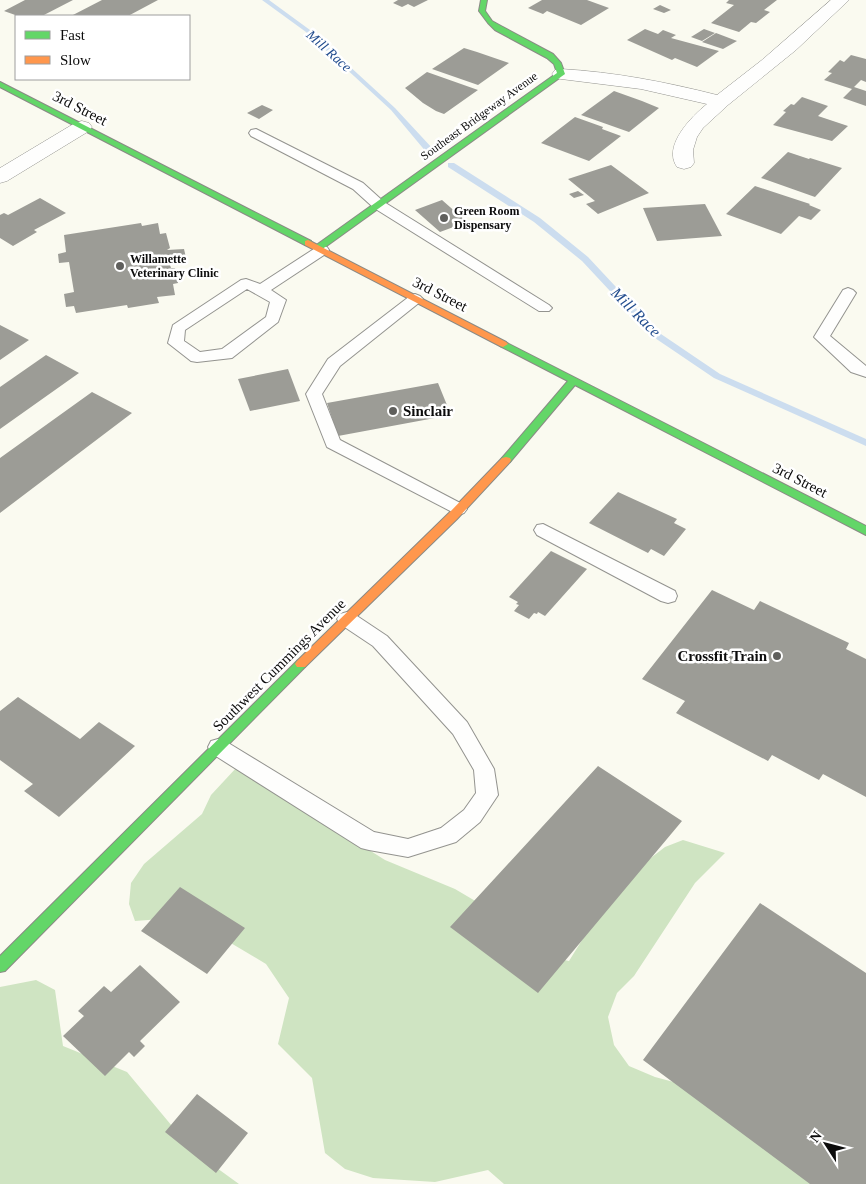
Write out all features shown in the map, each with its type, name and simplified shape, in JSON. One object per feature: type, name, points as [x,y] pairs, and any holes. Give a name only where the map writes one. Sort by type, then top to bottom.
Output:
[{"type":"main road","name":"Southeast Bridgeway Avenue","points":[[320,249],[561,74],[557,63],[546,53],[484,16],[482,8],[484,0]]},
{"type":"main road","name":"3rd Street","points":[[0,84],[866,531]]},
{"type":"main road","name":"Southwest Cummings Avenue","points":[[0,966],[458,509],[546,417],[574,380]]},
{"type":"street","points":[[684,163],[682,156],[683,147],[694,128],[719,101],[756,74],[841,0]]},
{"type":"street","points":[[561,74],[601,76],[665,87],[719,101]]},
{"type":"street","points":[[0,177],[82,127]]},
{"type":"lane","points":[[256,133],[358,186],[379,205],[544,308]]},
{"type":"lane","points":[[261,290],[320,249]]},
{"type":"lane","points":[[246,283],[261,290],[278,300],[273,319],[226,354],[197,357],[176,343],[178,328],[246,283]]},
{"type":"lane","points":[[848,293],[822,337],[857,368],[866,372]]},
{"type":"lane","points":[[415,298],[334,363],[314,394],[333,443],[458,509]]},
{"type":"lane","points":[[543,530],[668,596]]},
{"type":"lane","points":[[218,747],[369,841],[408,848],[448,835],[472,816],[487,795],[484,769],[460,728],[380,641],[347,619]]},
{"type":"green space","points":[[237,767],[385,860],[455,889],[494,912],[545,956],[569,961],[617,884],[665,847],[683,840],[725,853],[695,883],[634,976],[617,993],[608,1017],[614,1045],[629,1066],[655,1077],[771,1108],[837,1184],[504,1184],[488,1170],[435,1182],[373,1178],[345,1169],[325,1153],[312,1078],[278,1044],[289,998],[266,964],[187,917],[135,921],[129,904],[131,883],[144,864],[202,814],[211,795]]},
{"type":"green space","points":[[36,980],[55,990],[63,1046],[127,1072],[192,1150],[239,1184],[0,1184],[0,987]]},
{"type":"building","points":[[25,0],[73,0],[44,15],[15,15],[4,11]]},
{"type":"building","points":[[102,0],[158,0],[130,15],[73,15]]},
{"type":"building","points":[[398,0],[428,0],[414,7],[408,4],[402,7],[393,3]]},
{"type":"building","points":[[542,0],[587,0],[609,8],[581,25],[547,11],[543,14],[528,8]]},
{"type":"building","points":[[729,0],[777,0],[764,10],[770,12],[756,23],[751,22],[739,32],[711,23],[734,5],[726,3]]},
{"type":"building","points":[[660,5],[671,10],[664,13],[653,9]]},
{"type":"building","points":[[645,29],[658,34],[663,30],[676,35],[671,38],[719,51],[697,67],[675,58],[672,60],[627,40]]},
{"type":"building","points":[[704,29],[715,33],[702,41],[691,37]]},
{"type":"building","points":[[716,33],[737,41],[723,49],[702,42]]},
{"type":"building","points":[[464,48],[509,63],[478,85],[432,69]]},
{"type":"building","points":[[851,55],[866,59],[866,82],[861,80],[854,87],[866,91],[866,106],[843,98],[852,89],[824,80],[832,73],[828,72],[840,60],[844,62]]},
{"type":"building","points":[[427,72],[478,90],[444,114],[423,103],[405,88]]},
{"type":"building","points":[[614,91],[659,108],[629,132],[581,115]]},
{"type":"building","points":[[802,97],[828,106],[818,116],[848,126],[832,141],[773,125],[786,112],[783,111],[791,104],[794,105]]},
{"type":"building","points":[[262,105],[273,110],[259,119],[247,113]]},
{"type":"building","points":[[575,117],[621,136],[589,161],[541,143]]},
{"type":"building","points":[[788,152],[842,168],[815,197],[761,178]]},
{"type":"building","points":[[611,165],[649,193],[598,214],[586,204],[595,201],[568,179]]},
{"type":"building","points":[[755,186],[810,204],[821,210],[811,220],[799,216],[781,234],[726,214]]},
{"type":"building","points":[[578,191],[584,195],[574,198],[569,194]]},
{"type":"building","points":[[40,198],[66,213],[34,230],[37,232],[13,246],[0,238],[0,215],[4,213],[8,215]]},
{"type":"building","points":[[442,200],[467,222],[440,232],[415,210]]},
{"type":"building","points":[[705,204],[722,236],[657,241],[643,208]]},
{"type":"building","name":"Willamette Veterinary Clinic","points":[[141,223],[142,226],[158,223],[160,234],[166,233],[170,248],[167,250],[184,249],[187,262],[170,265],[171,268],[175,268],[178,283],[173,284],[175,295],[157,297],[159,303],[128,308],[127,305],[76,313],[74,306],[66,307],[64,294],[74,292],[69,262],[59,263],[58,254],[66,252],[64,235]]},
{"type":"building","points":[[0,325],[29,340],[0,360]]},
{"type":"building","points":[[46,355],[79,373],[0,429],[0,387]]},
{"type":"building","points":[[288,369],[300,401],[250,411],[238,379]]},
{"type":"building","points":[[438,383],[451,415],[338,436],[327,403]]},
{"type":"building","points":[[92,392],[132,413],[0,513],[0,458]]},
{"type":"building","points":[[618,492],[677,519],[674,523],[686,529],[664,556],[651,549],[648,553],[589,523]]},
{"type":"building","points":[[551,551],[587,569],[545,616],[538,612],[537,614],[534,613],[529,619],[514,611],[519,605],[516,604],[518,602],[509,597]]},
{"type":"building","points":[[712,590],[754,610],[760,601],[849,643],[846,649],[866,659],[866,797],[823,774],[819,780],[772,755],[768,761],[676,713],[685,701],[642,679]]},
{"type":"building","points":[[18,697],[80,739],[99,722],[135,746],[59,817],[24,791],[33,784],[0,760],[0,711]]},
{"type":"building","points":[[598,766],[682,821],[538,993],[450,927]]},
{"type":"building","points":[[180,887],[245,928],[207,974],[141,931]]},
{"type":"building","points":[[760,903],[866,973],[866,1184],[810,1184],[643,1060]]},
{"type":"building","points":[[140,965],[180,1002],[140,1041],[145,1046],[134,1057],[129,1052],[105,1076],[63,1036],[84,1016],[78,1011],[104,986],[111,992]]},
{"type":"building","points":[[197,1094],[248,1133],[216,1173],[165,1132]]},
{"type":"waterway","name":"Mill Race","points":[[265,0],[308,31],[393,109],[430,151]]},
{"type":"waterway","name":"Mill Race","points":[[451,165],[537,220],[585,259],[655,334],[717,376],[866,443]]},
{"type":"traffic: fast","points":[[318,248],[561,74],[557,63],[550,56],[490,22],[482,11],[484,0]]},
{"type":"traffic: fast","points":[[0,84],[308,243]]},
{"type":"traffic: fast","points":[[503,344],[866,531]]},
{"type":"traffic: fast","points":[[506,460],[574,380]]},
{"type":"traffic: fast","points":[[0,966],[301,664]]},
{"type":"traffic: slow","points":[[308,243],[503,344]]},
{"type":"traffic: slow","points":[[301,664],[453,516],[506,460]]},
{"type":"place","name":"Green Room Dispensary","points":[[444,218]]},
{"type":"place","name":"Willamette Veterinary Clinic","points":[[120,266]]},
{"type":"place","name":"Sinclair","points":[[393,411]]},
{"type":"place","name":"Crossfit Train","points":[[777,656]]}]
